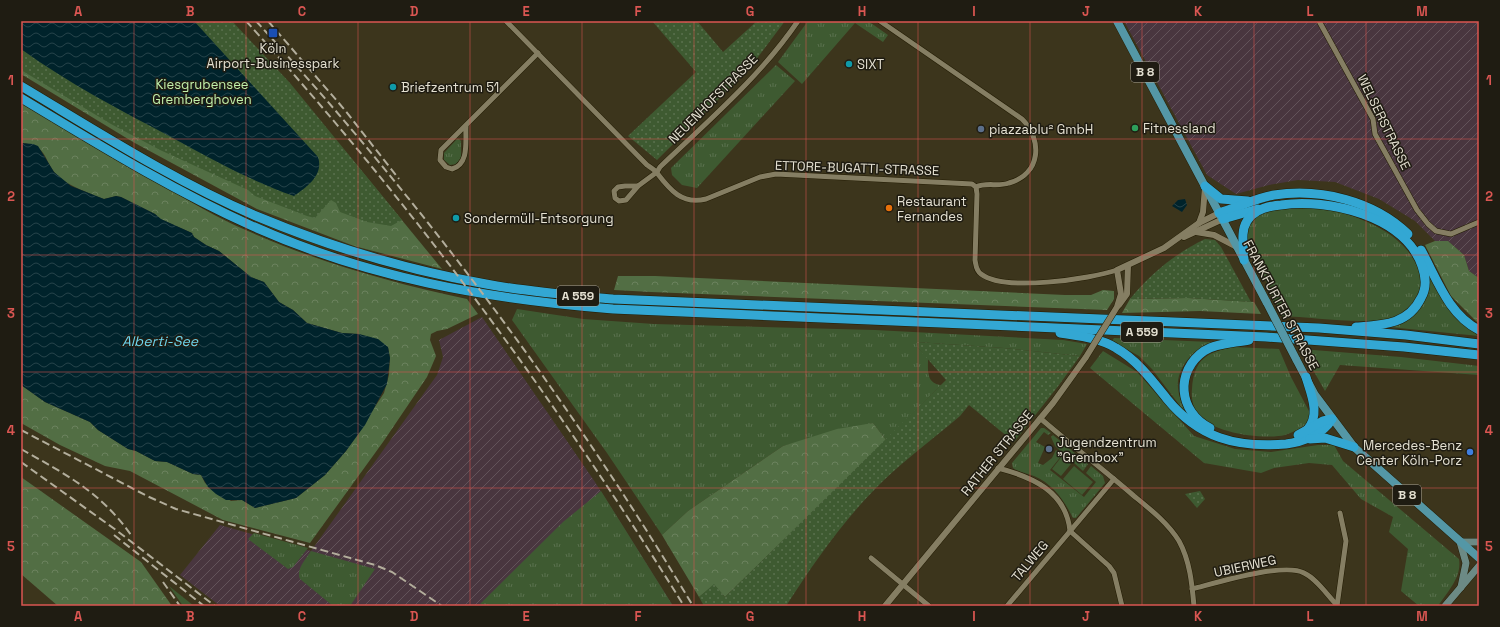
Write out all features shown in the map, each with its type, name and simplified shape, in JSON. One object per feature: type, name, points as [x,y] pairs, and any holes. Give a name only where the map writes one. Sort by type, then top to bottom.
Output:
[{"type":"highway","name":"A 559","points":[[21,86],[168,172],[255,216],[352,252],[422,272],[487,285],[613,299],[1319,328],[1479,344]]},
{"type":"highway","name":"A 559","points":[[21,98],[164,182],[251,226],[348,262],[420,282],[486,295],[551,304],[613,310],[1266,337],[1404,346],[1479,355]]},
{"type":"highway","points":[[1205,186],[1220,199],[1255,201]]},
{"type":"highway","points":[[1221,216],[1255,201],[1273,196],[1314,194],[1356,203],[1394,222],[1408,234],[1421,250],[1439,287],[1452,308],[1467,323],[1479,330]]},
{"type":"highway","points":[[1221,216],[1300,203],[1333,206],[1367,216],[1397,233],[1413,248],[1425,276],[1424,294],[1416,308],[1405,317],[1392,323],[1379,326],[1319,328]]},
{"type":"highway","points":[[1244,260],[1243,239],[1245,226],[1250,217],[1263,208]]},
{"type":"highway","points":[[1018,326],[1088,338],[1114,347],[1143,369],[1184,418],[1207,434],[1226,440],[1252,445],[1283,444],[1328,427],[1332,419]]},
{"type":"highway","points":[[1266,337],[1218,346],[1205,350],[1187,371],[1184,392],[1186,406],[1201,423],[1207,427],[1223,434],[1246,440],[1280,440],[1303,436],[1325,438],[1354,447]]},
{"type":"highway","points":[[1303,436],[1313,422],[1314,414],[1313,400],[1306,377]]},
{"type":"main road","name":"FRANKFURTER STRASSE","points":[[1117,21],[1296,359],[1332,419],[1354,447],[1479,558]]},
{"type":"main road","points":[[1461,587],[1466,563],[1460,542],[1479,542]]},
{"type":"main road","points":[[1445,606],[1479,566]]},
{"type":"street","name":"ETTORE-BUGATTI-STRASSE","points":[[506,21],[649,167],[657,172],[659,177],[671,190],[679,197],[692,201],[706,199],[760,177],[776,174],[964,183],[972,184],[976,187],[981,184],[1008,184],[1024,175],[1035,158],[1036,144],[1032,131],[1022,119],[880,21]]},
{"type":"street","name":"NEUENHOFSTRASSE","points":[[638,186],[618,187],[614,193],[615,198],[619,201],[625,201],[638,186],[657,172],[660,167],[773,55],[798,21]]},
{"type":"street","name":"WELSERSTRASSE","points":[[1319,21],[1373,118],[1375,134],[1417,210],[1428,224],[1436,231],[1451,234],[1479,222]]},
{"type":"street","points":[[466,126],[465,157],[462,164],[452,169],[446,167],[440,160],[441,150],[538,53]]},
{"type":"street","points":[[1199,223],[1203,212],[1205,186]]},
{"type":"street","points":[[976,187],[975,260],[977,270],[981,274],[999,281],[1062,282],[1117,270],[1196,232],[1221,216]]},
{"type":"street","points":[[1177,240],[1199,223],[1221,216]]},
{"type":"street","points":[[1196,232],[1214,235],[1237,247]]},
{"type":"street","points":[[1122,299],[1128,286],[1128,266]]},
{"type":"street","points":[[1117,270],[1121,286],[1122,299]]},
{"type":"street","name":"RATHER STRASSE","points":[[885,606],[1040,418],[1086,357],[1122,299]]},
{"type":"street","points":[[1040,418],[1152,511],[1179,541],[1190,570],[1194,606]]},
{"type":"street","points":[[998,468],[1031,478],[1050,491],[1066,515],[1070,531],[1109,566],[1114,573],[1122,606]]},
{"type":"street","name":"TALWEG","points":[[1007,606],[1114,479]]},
{"type":"street","points":[[1337,606],[1346,541],[1340,513]]},
{"type":"street","points":[[871,558],[929,606]]},
{"type":"street","name":"UBIERWEG","points":[[1192,589],[1277,569],[1293,569],[1304,572],[1337,606]]},
{"type":"shaded area","points":[[1124,21],[1479,21],[1479,278],[1469,271],[1464,255],[1448,241],[1435,241],[1415,221],[1379,199],[1335,182],[1298,180],[1269,185],[1236,194],[1207,175]]},
{"type":"shaded area","points":[[482,317],[595,482],[673,606],[220,606],[180,575],[220,525],[311,551],[437,375],[443,357],[439,340]]},
{"type":"green space","name":"Kiesgrubensee Gremberghoven","points":[[21,21],[232,21],[290,83],[402,220],[391,226],[367,222],[340,212],[336,203],[331,200],[315,218],[307,216],[255,196],[248,190],[160,150],[111,124],[21,70]]},
{"type":"green space","points":[[652,21],[697,21],[723,52],[757,21],[785,21],[749,69],[657,160],[628,136],[696,72]]},
{"type":"green space","points":[[808,21],[868,21],[888,35],[883,42],[855,23],[802,84],[778,62]]},
{"type":"green space","name":"Kiesgrubensee Gremberghoven","points":[[244,34],[351,158],[442,269],[354,246],[257,209],[133,142],[21,74],[21,49]]},
{"type":"green space","points":[[776,65],[795,81],[697,188],[682,185],[672,175],[671,168]]},
{"type":"green space","points":[[21,103],[107,154],[236,226],[274,242],[356,271],[467,299],[478,314],[447,329],[431,334],[430,340],[436,356],[427,377],[383,442],[310,543],[223,520],[130,471],[105,466],[60,445],[21,423],[21,385],[45,402],[90,422],[98,430],[128,449],[136,451],[155,461],[167,462],[193,474],[201,475],[205,483],[231,501],[242,500],[255,508],[296,498],[325,475],[346,451],[384,393],[389,375],[390,358],[388,347],[359,334],[342,333],[307,323],[293,310],[279,302],[264,282],[251,277],[219,251],[194,237],[192,233],[160,219],[155,214],[121,197],[116,196],[104,199],[81,190],[64,181],[54,172],[45,155],[37,147],[30,144],[21,143]]},
{"type":"green space","points":[[457,139],[461,141],[461,158],[456,164],[450,165],[444,160],[444,153]]},
{"type":"green space","points":[[1315,207],[1358,218],[1385,231],[1397,240],[1407,250],[1417,265],[1420,273],[1420,288],[1413,304],[1399,315],[1384,320],[1355,321],[1282,316],[1276,303],[1274,304],[1270,289],[1248,248],[1246,238],[1248,228],[1259,214],[1274,210]]},
{"type":"green space","points":[[1205,239],[1215,240],[1221,247],[1251,302],[1188,298],[1130,299],[1146,281],[1164,265]]},
{"type":"green space","points":[[1435,241],[1448,241],[1464,255],[1469,271],[1479,278],[1479,324],[1451,296],[1425,245]]},
{"type":"green space","points":[[1430,272],[1479,334],[1479,336],[1389,327],[1406,320]]},
{"type":"green space","points":[[618,276],[655,276],[1065,295],[1091,295],[1103,290],[1114,291],[1114,299],[1107,310],[614,290]]},
{"type":"green space","points":[[1188,298],[1254,302],[1261,314],[1200,311],[1122,313],[1130,299]]},
{"type":"green space","points":[[517,309],[583,319],[654,324],[875,330],[1063,340],[1087,344],[1080,356],[1004,348],[917,342],[918,348],[928,358],[928,372],[930,379],[936,384],[941,385],[886,440],[873,423],[783,446],[688,511],[662,535],[607,453],[512,320]]},
{"type":"green space","points":[[1114,338],[1212,342],[1205,345],[1193,354],[1183,366],[1180,373],[1178,388],[1181,402],[1187,415],[1152,369],[1139,356],[1112,341]]},
{"type":"green space","points":[[917,342],[1004,348],[1080,356],[1014,442],[969,405],[960,416],[902,464],[869,495],[831,540],[786,606],[704,606],[699,597],[714,584],[725,597],[946,380],[918,348]]},
{"type":"green space","points":[[1234,347],[1279,349],[1291,377],[1310,413],[1309,422],[1297,430],[1285,435],[1264,437],[1226,431],[1205,421],[1198,415],[1192,399],[1192,392],[1193,379],[1199,364],[1216,351]]},
{"type":"green space","points":[[1301,349],[1401,357],[1479,366],[1479,375],[1340,365],[1325,391]]},
{"type":"green space","points":[[1103,351],[1137,372],[1194,436],[1235,449],[1271,452],[1318,445],[1334,445],[1343,461],[1459,559],[1456,578],[1438,606],[1419,606],[1401,591],[1408,549],[1389,532],[1393,517],[1361,499],[1332,465],[1309,463],[1274,468],[1261,473],[1204,463],[1090,368]]},
{"type":"green space","points":[[873,423],[886,440],[725,597],[714,585],[699,597],[662,535],[688,511],[783,446],[837,429]]},
{"type":"green space","points":[[1041,428],[1044,428],[1051,433],[1048,435],[1044,432],[1036,442],[1045,447],[1038,463],[1043,465],[1052,458],[1056,450],[1062,455],[1050,470],[1084,497],[1096,482],[1086,473],[1091,466],[1103,476],[1105,483],[1076,518],[1073,518],[1062,499],[1047,483],[1041,479],[1013,468],[1012,463]]},
{"type":"green space","points":[[1053,435],[1088,464],[1083,471],[1055,446],[1051,437]]},
{"type":"green space","points":[[1062,456],[1071,464],[1061,476],[1052,469]]},
{"type":"green space","points":[[1074,466],[1093,482],[1082,495],[1063,479]]},
{"type":"green space","points":[[21,477],[141,562],[172,606],[58,606],[21,574]]},
{"type":"green space","points":[[601,491],[673,606],[497,606],[480,604],[563,522]]},
{"type":"green space","points":[[1200,491],[1205,499],[1197,508],[1185,494]]},
{"type":"green space","points":[[254,533],[308,548],[293,567],[288,569],[248,539]]},
{"type":"green space","points":[[311,551],[375,569],[350,606],[333,606],[300,579],[300,568]]},
{"type":"green space","points":[[169,586],[194,606],[183,606]]},
{"type":"water","name":"Kiesgrubensee Gremberghoven","points":[[21,21],[194,21],[318,157],[319,169],[316,175],[304,189],[294,196],[262,184],[216,161],[94,96],[21,49]]},
{"type":"water","name":"Alberti-See","points":[[21,143],[38,146],[54,172],[71,186],[104,199],[116,196],[121,197],[155,214],[161,219],[192,233],[194,237],[219,251],[251,277],[264,282],[279,302],[293,310],[307,323],[342,333],[359,334],[378,339],[388,347],[390,358],[387,384],[365,425],[346,451],[325,475],[296,498],[255,508],[242,500],[226,500],[208,487],[201,475],[193,474],[167,462],[155,461],[136,451],[128,449],[98,430],[90,422],[45,402],[21,385]]},
{"type":"water","points":[[1185,199],[1187,205],[1182,212],[1172,206],[1178,200]]},
{"type":"railway","points":[[246,21],[366,160],[478,303],[584,452],[684,606]]},
{"type":"railway","points":[[256,21],[317,89],[376,159],[489,302],[543,376],[595,452],[645,528],[693,606]]},
{"type":"railway","points":[[268,21],[344,109],[399,179]]},
{"type":"railway","points":[[21,430],[147,496],[176,509],[375,565],[392,572],[442,606]]},
{"type":"railway","points":[[21,449],[53,467],[95,495],[131,535]]},
{"type":"railway","points":[[21,462],[116,530],[215,606]]},
{"type":"railway","points":[[114,535],[204,606]]},
{"type":"railway","points":[[163,582],[180,606]]},
{"type":"place","name":"Köln Airport-Businesspark","points":[[273,33]]},
{"type":"place","name":"SIXT","points":[[849,64]]},
{"type":"place","name":"Briefzentrum 51","points":[[393,87]]},
{"type":"place","name":"Fitnessland","points":[[1135,128]]},
{"type":"place","name":"piazzablu² GmbH","points":[[981,129]]},
{"type":"place","name":"Restaurant Fernandes","points":[[889,208]]},
{"type":"place","name":"Sondermüll-Entsorgung","points":[[456,218]]},
{"type":"place","name":"Jugendzentrum \"Grembox\"","points":[[1049,449]]},
{"type":"place","name":"Mercedes-Benz Center Köln-Porz","points":[[1470,452]]}]
